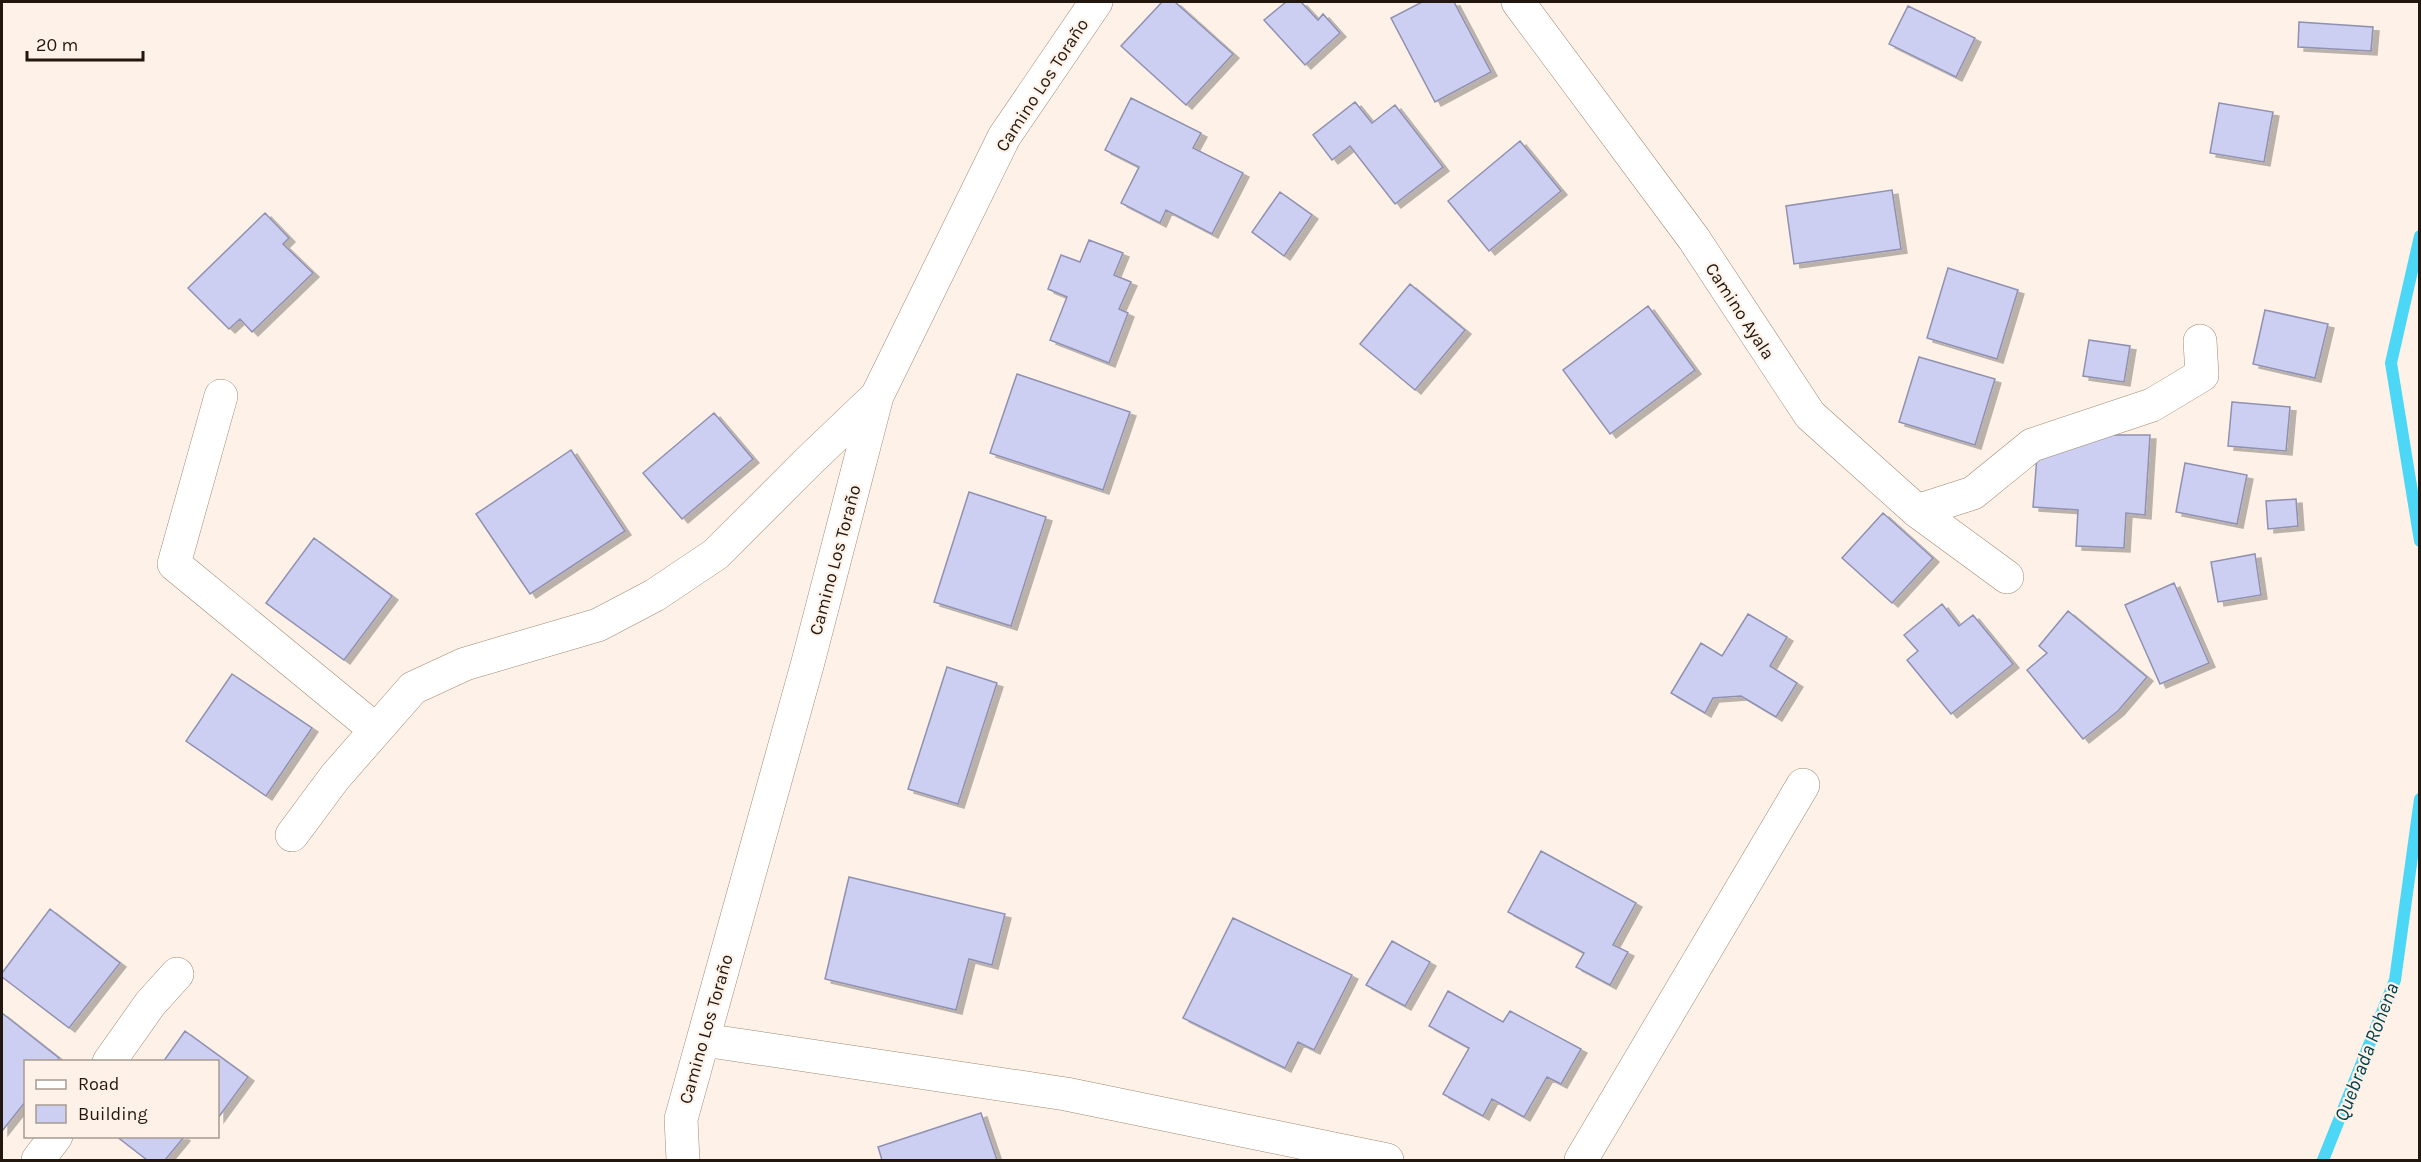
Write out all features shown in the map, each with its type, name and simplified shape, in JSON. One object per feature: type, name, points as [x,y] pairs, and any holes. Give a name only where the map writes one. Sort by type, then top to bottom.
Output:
[{"type":"street","name":"Camino Los Toraño","points":[[683,1161],[681,1119],[808,662],[878,396],[1005,136],[1096,2]]},
{"type":"street","name":"Camino Ayala","points":[[1518,2],[1694,239],[1810,415],[1917,511],[2007,577]]},
{"type":"street","points":[[1917,511],[1973,493],[2032,445],[2152,405],[2202,375],[2200,341]]},
{"type":"street","points":[[221,396],[174,564],[376,730]]},
{"type":"street","points":[[292,835],[335,777],[413,688],[465,663],[598,625],[655,595],[716,554],[878,396]]},
{"type":"street","points":[[1581,1161],[1803,786]]},
{"type":"street","points":[[110,1060],[150,1004],[177,975]]},
{"type":"street","points":[[704,1040],[1066,1094],[1387,1161]]},
{"type":"street","points":[[38,1161],[55,1138]]},
{"type":"building","points":[[1162,2],[1175,2],[1233,54],[1186,105],[1121,46]]},
{"type":"building","points":[[1286,2],[1301,2],[1318,20],[1323,14],[1340,33],[1305,65],[1264,20]]},
{"type":"building","points":[[1422,2],[1454,2],[1491,72],[1435,102],[1391,18]]},
{"type":"building","points":[[1908,6],[1975,38],[1956,77],[1889,44]]},
{"type":"building","points":[[2299,22],[2373,27],[2371,51],[2298,47]]},
{"type":"building","points":[[1131,98],[1201,133],[1193,148],[1243,173],[1212,234],[1166,210],[1160,223],[1121,203],[1139,167],[1105,150]]},
{"type":"building","points":[[1355,102],[1372,123],[1395,105],[1443,167],[1395,204],[1350,146],[1332,160],[1313,135]]},
{"type":"building","points":[[2219,103],[2273,112],[2264,162],[2210,153]]},
{"type":"building","points":[[1520,141],[1561,191],[1489,251],[1448,201]]},
{"type":"building","points":[[1892,190],[1901,249],[1794,264],[1786,206]]},
{"type":"building","points":[[1280,192],[1312,215],[1284,256],[1252,232]]},
{"type":"building","points":[[265,213],[289,238],[283,244],[313,273],[252,332],[240,319],[229,329],[188,288]]},
{"type":"building","points":[[1089,240],[1123,253],[1114,275],[1131,282],[1119,309],[1128,313],[1109,363],[1050,340],[1067,297],[1048,289],[1061,255],[1080,262]]},
{"type":"building","points":[[1948,268],[2018,290],[1997,359],[1927,338]]},
{"type":"building","points":[[1410,284],[1465,330],[1415,390],[1360,344]]},
{"type":"building","points":[[1648,306],[1695,370],[1610,434],[1563,370]]},
{"type":"building","points":[[2265,310],[2328,324],[2315,378],[2253,364]]},
{"type":"building","points":[[2089,340],[2130,346],[2124,382],[2083,376]]},
{"type":"building","points":[[1919,357],[1995,379],[1975,445],[1899,422]]},
{"type":"building","points":[[1017,374],[1130,412],[1103,490],[990,453]]},
{"type":"building","points":[[2232,402],[2290,407],[2286,451],[2228,446]]},
{"type":"building","points":[[714,413],[753,459],[682,519],[643,473]]},
{"type":"building","points":[[2079,435],[2150,435],[2145,515],[2126,513],[2124,548],[2076,546],[2078,510],[2033,507],[2037,456]]},
{"type":"building","points":[[571,450],[625,531],[530,594],[476,514]]},
{"type":"building","points":[[2185,463],[2247,475],[2237,524],[2176,512]]},
{"type":"building","points":[[969,492],[1046,517],[1011,626],[934,602]]},
{"type":"building","points":[[2296,499],[2298,526],[2268,529],[2266,501]]},
{"type":"building","points":[[1883,513],[1933,558],[1892,603],[1842,558]]},
{"type":"building","points":[[314,538],[392,596],[344,660],[266,603]]},
{"type":"building","points":[[2255,554],[2261,595],[2218,602],[2211,562]]},
{"type":"building","points":[[2174,583],[2209,663],[2160,684],[2125,605]]},
{"type":"building","points":[[1942,604],[1959,626],[1973,615],[2013,664],[1951,714],[1907,660],[1918,651],[1904,635]]},
{"type":"building","points":[[2068,611],[2147,677],[2118,711],[2083,739],[2027,670],[2047,653],[2039,646]]},
{"type":"building","points":[[1748,614],[1787,637],[1770,666],[1797,683],[1776,717],[1741,696],[1713,698],[1705,713],[1671,693],[1701,643],[1722,656]]},
{"type":"building","points":[[947,667],[997,683],[958,804],[908,789]]},
{"type":"building","points":[[232,674],[312,728],[266,796],[186,741]]},
{"type":"building","points":[[1541,851],[1636,903],[1613,945],[1628,952],[1610,985],[1576,967],[1584,953],[1508,912]]},
{"type":"building","points":[[849,877],[1005,914],[992,965],[969,959],[956,1010],[825,979]]},
{"type":"building","points":[[50,909],[120,963],[69,1028],[2,977],[2,973]]},
{"type":"building","points":[[1233,918],[1352,975],[1314,1050],[1298,1042],[1285,1068],[1183,1018]]},
{"type":"building","points":[[1392,941],[1430,962],[1405,1006],[1366,985]]},
{"type":"building","points":[[1448,991],[1503,1022],[1510,1011],[1581,1049],[1561,1084],[1547,1077],[1524,1117],[1492,1099],[1483,1116],[1443,1094],[1469,1048],[1429,1026]]},
{"type":"building","points":[[2,1013],[59,1058],[58,1060],[24,1060],[24,1104],[2,1131]]},
{"type":"building","points":[[185,1031],[248,1077],[219,1117],[219,1060],[164,1060]]},
{"type":"building","points":[[981,1113],[997,1160],[882,1160],[878,1147]]},
{"type":"building","points":[[119,1138],[183,1138],[165,1160],[147,1160]]},
{"type":"waterway","name":"Quebrada Rohena","points":[[2420,236],[2391,363],[2420,541]]},
{"type":"waterway","name":"Quebrada Rohena","points":[[2323,1160],[2395,980],[2420,799]]}]
